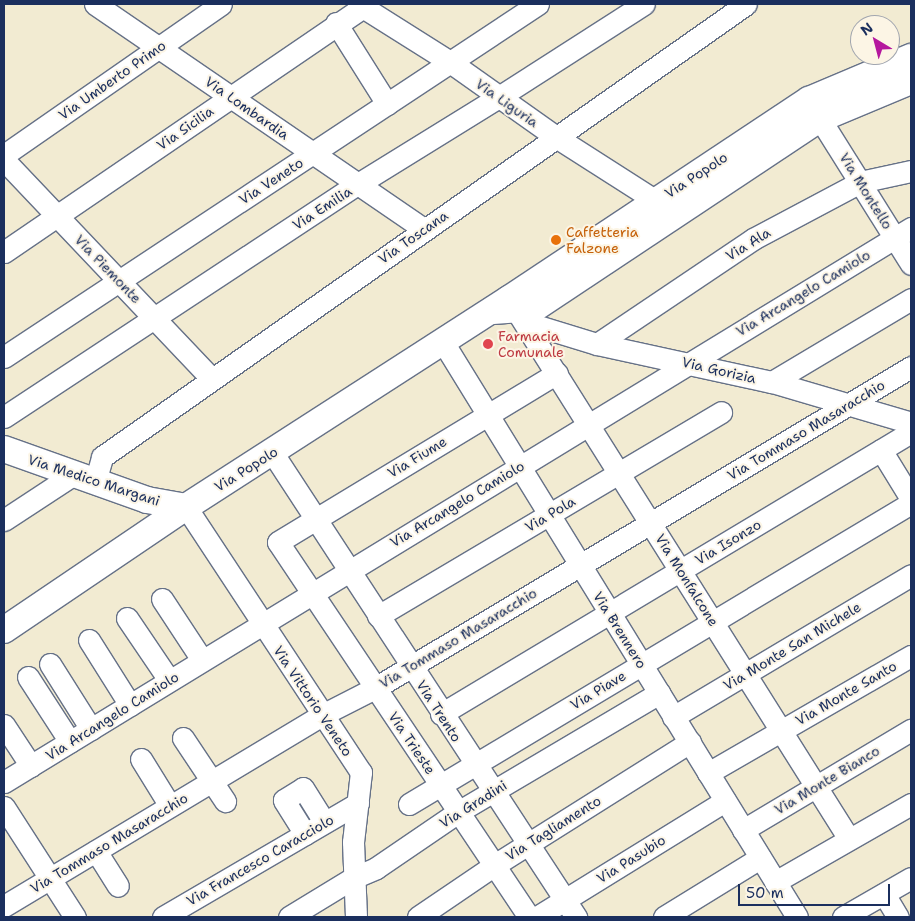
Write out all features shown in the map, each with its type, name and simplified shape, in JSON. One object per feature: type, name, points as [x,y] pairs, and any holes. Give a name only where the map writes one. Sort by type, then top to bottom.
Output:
[{"type":"street","name":"Via Lombardia","points":[[96,4],[424,229]]},
{"type":"street","name":"Via Umberto Primo","points":[[4,156],[221,4]]},
{"type":"street","name":"Via Veneto","points":[[4,357],[314,154],[538,4]]},
{"type":"street","name":"Via Emilia","points":[[4,417],[358,184],[499,98],[644,4]]},
{"type":"street","name":"Via Toscana","points":[[84,478],[102,456],[746,4]]},
{"type":"street","name":"Via Liguria","points":[[362,5],[450,62],[556,137],[656,201]]},
{"type":"street","name":"Via Sicilia","points":[[4,252],[362,5]]},
{"type":"street","points":[[336,24],[388,104]]},
{"type":"street","name":"Via Popolo","points":[[4,630],[186,507],[443,342],[510,310],[656,201],[809,100],[911,57]]},
{"type":"street","name":"Via Popolo","points":[[510,310],[535,308],[820,119],[911,82]]},
{"type":"street","name":"Via Montello","points":[[820,119],[860,182],[903,232],[911,264]]},
{"type":"street","name":"Via Piemonte","points":[[4,160],[212,379]]},
{"type":"street","name":"Via Ala","points":[[597,344],[752,239],[860,182],[911,170]]},
{"type":"street","name":"Via Arcangelo Camiolo","points":[[4,782],[903,232]]},
{"type":"street","points":[[772,382],[911,298]]},
{"type":"street","name":"Via Gorizia","points":[[510,310],[597,344],[688,362],[772,382],[850,403],[911,423]]},
{"type":"street","name":"Via Monfalcone","points":[[510,310],[557,373],[849,839]]},
{"type":"street","name":"Via Brennero","points":[[443,342],[797,917]]},
{"type":"street","name":"Via Tommaso Masaracchio","points":[[4,906],[322,715],[374,688],[580,566],[911,367]]},
{"type":"street","name":"Via Fiume","points":[[278,542],[557,373]]},
{"type":"street","name":"Via Pola","points":[[378,616],[721,412]]},
{"type":"street","name":"Via Isonzo","points":[[442,714],[911,432]]},
{"type":"street","name":"Via Medico Margani","points":[[4,449],[147,500],[186,507]]},
{"type":"street","points":[[881,450],[911,501]]},
{"type":"street","name":"Via Trento","points":[[272,452],[474,765],[570,909]]},
{"type":"street","points":[[4,520],[84,478]]},
{"type":"street","points":[[147,500],[160,525]]},
{"type":"street","name":"Via Piave","points":[[409,804],[911,501]]},
{"type":"street","name":"Via Vittorio Veneto","points":[[186,507],[361,772],[353,842],[356,917]]},
{"type":"street","name":"Via Trieste","points":[[278,542],[493,866],[529,917]]},
{"type":"street","name":"Via Monte San Michele","points":[[673,717],[911,575]]},
{"type":"street","points":[[162,599],[202,660]]},
{"type":"street","points":[[127,618],[169,680]]},
{"type":"street","points":[[89,640],[130,705]]},
{"type":"street","name":"Via Monte Santo","points":[[708,773],[911,656]]},
{"type":"street","points":[[50,664],[90,729]]},
{"type":"street","points":[[28,677],[70,742]]},
{"type":"street","name":"Via Gradini","points":[[289,917],[353,878],[376,868],[458,812],[659,694]]},
{"type":"street","points":[[4,725],[31,766]]},
{"type":"street","name":"Via Monte Bianco","points":[[743,830],[911,730]]},
{"type":"street","points":[[183,738],[225,801]]},
{"type":"street","name":"Via Tagliamento","points":[[418,917],[493,866],[690,742]]},
{"type":"street","points":[[141,759],[170,806]]},
{"type":"street","points":[[305,834],[284,800],[303,788],[324,822]]},
{"type":"street","name":"Via Pasubio","points":[[536,917],[570,909],[725,800]]},
{"type":"street","name":"Via Francesco Caracciolo","points":[[163,917],[358,803]]},
{"type":"street","points":[[775,882],[911,804]]},
{"type":"street","points":[[4,807],[75,917]]},
{"type":"street","points":[[96,851],[118,886]]},
{"type":"street","points":[[664,917],[760,858]]},
{"type":"street","points":[[843,917],[911,878]]},
{"type":"street","points":[[884,894],[898,917]]},
{"type":"place","name":"Caffetteria Falzone","points":[[556,240]]},
{"type":"place","name":"Farmacia Comunale","points":[[488,344]]}]
